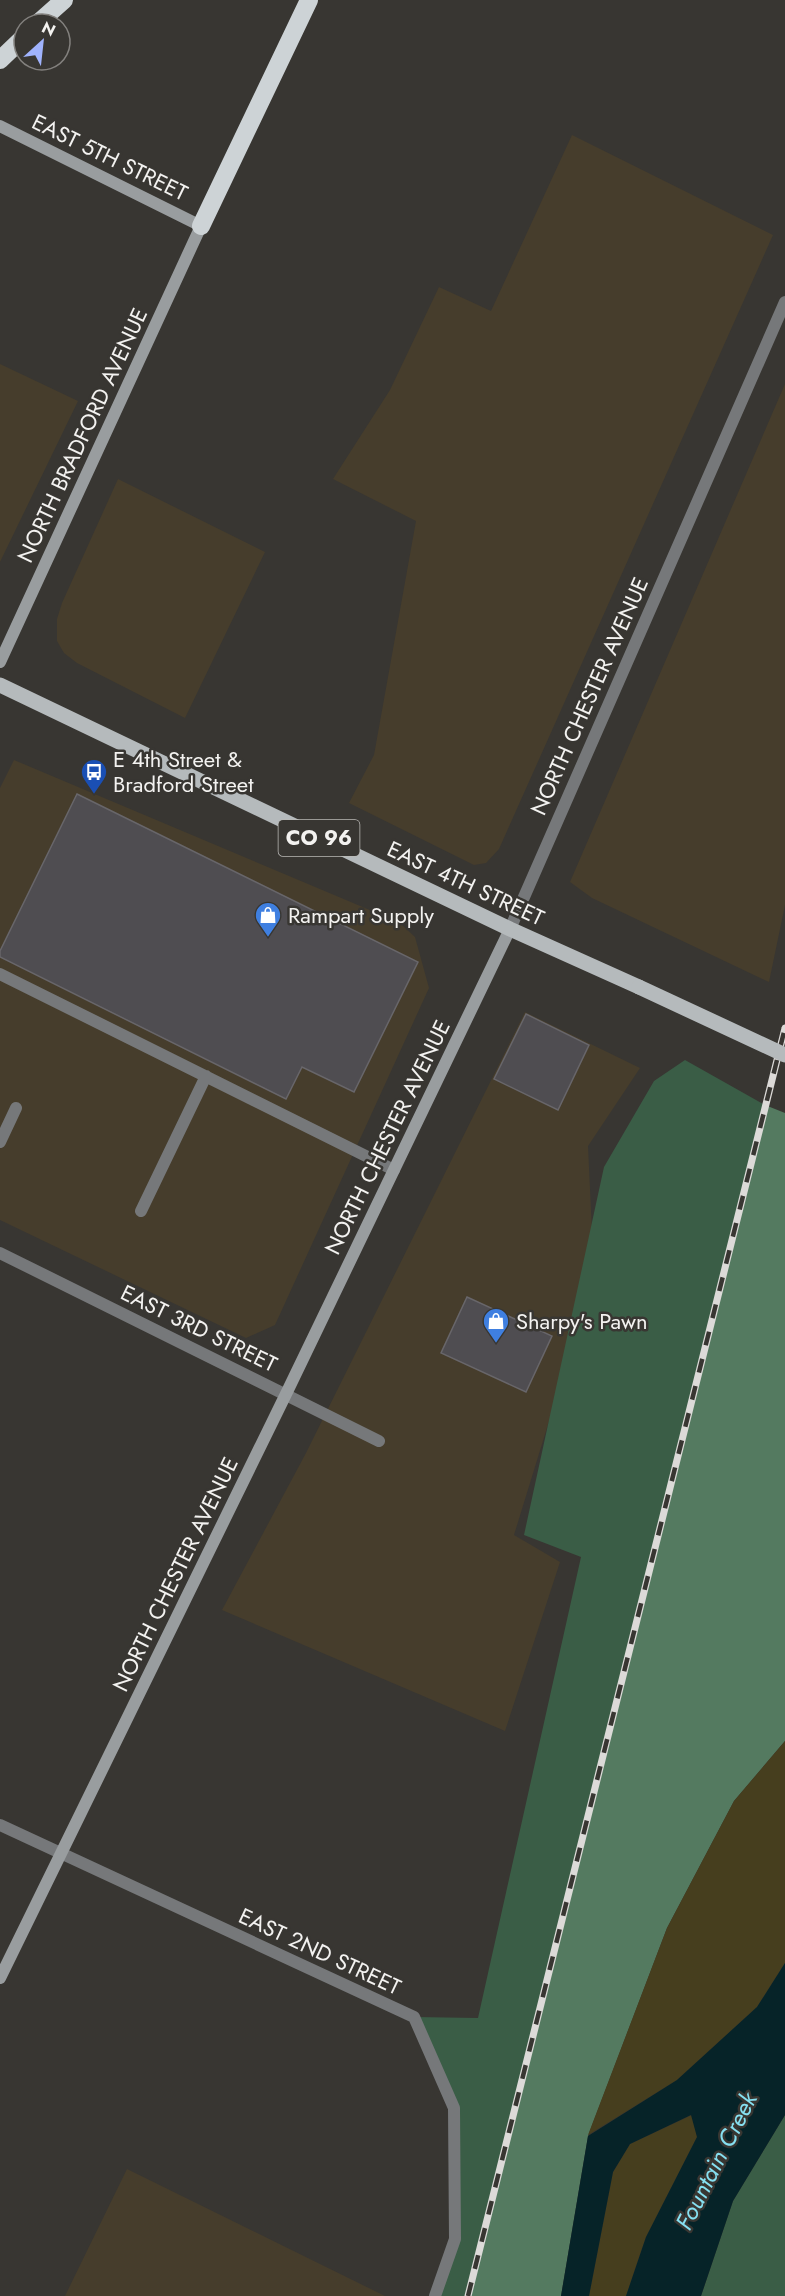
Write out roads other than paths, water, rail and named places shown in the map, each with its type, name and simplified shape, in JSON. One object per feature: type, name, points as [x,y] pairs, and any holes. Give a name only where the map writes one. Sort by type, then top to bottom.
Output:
[{"type":"highway","points":[[50,12],[64,0]]},
{"type":"highway","points":[[201,226],[309,0]]},
{"type":"highway","points":[[0,60],[12,48]]},
{"type":"main road","name":"EAST 4TH STREET","points":[[0,685],[510,930],[785,1055]]},
{"type":"street","name":"EAST 5TH STREET","points":[[0,126],[201,226]]},
{"type":"street","name":"NORTH BRADFORD AVENUE","points":[[0,662],[201,226]]},
{"type":"street","name":"NORTH CHESTER AVENUE","points":[[0,1978],[510,930],[785,302]]},
{"type":"street","points":[[0,974],[394,1170]]},
{"type":"street","points":[[141,1211],[206,1076]]},
{"type":"street","points":[[0,1142],[16,1108]]},
{"type":"street","name":"EAST 3RD STREET","points":[[0,1253],[379,1441]]},
{"type":"street","name":"EAST 2ND STREET","points":[[0,1826],[414,2017],[454,2108],[455,2239],[435,2296]]},
{"type":"water","name":"Fountain Creek","points":[[785,1963],[785,2115],[733,2201],[701,2296],[626,2296],[646,2237],[697,2137],[691,2115],[630,2144],[613,2172],[589,2296],[561,2296],[588,2136],[677,2080],[757,2007]]},
{"type":"railway","points":[[468,2296],[785,1028]]},
{"type":"place","name":"E 4th Street & Bradford Street","points":[[94,795]]},
{"type":"place","name":"Rampart Supply","points":[[268,938]]},
{"type":"place","name":"Sharpy's Pawn","points":[[496,1344]]}]
